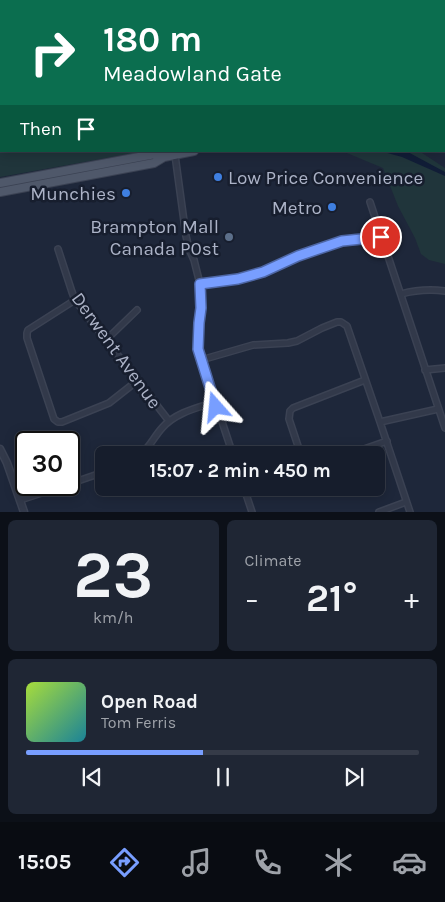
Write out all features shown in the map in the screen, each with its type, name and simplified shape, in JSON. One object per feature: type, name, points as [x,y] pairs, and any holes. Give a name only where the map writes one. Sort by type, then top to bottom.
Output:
[{"type":"main road","points":[[0,192],[154,163],[164,157],[189,152]]},
{"type":"main road","points":[[0,183],[155,154],[164,157]]},
{"type":"street","points":[[175,155],[186,236],[200,284],[201,308],[198,349],[230,446]]},
{"type":"street","points":[[370,202],[445,428]]},
{"type":"street","points":[[200,284],[238,279],[263,272],[298,256],[342,241],[381,237]]},
{"type":"street","name":"Derwent Avenue","points":[[58,248],[76,300],[169,421]]},
{"type":"street","points":[[400,294],[430,289],[445,292]]},
{"type":"street","points":[[76,300],[35,325],[27,333],[54,419],[62,422],[108,403],[137,381]]},
{"type":"street","points":[[106,340],[137,310]]},
{"type":"street","points":[[202,360],[252,345],[288,343],[337,322],[347,326],[410,512]]},
{"type":"street","points":[[426,370],[445,368]]},
{"type":"street","points":[[298,446],[289,419],[290,411],[293,408],[366,380]]},
{"type":"street","points":[[150,446],[161,428],[169,421],[182,413],[215,402]]},
{"type":"street","points":[[380,422],[438,409]]},
{"type":"street","points":[[373,446],[387,441]]},
{"type":"street","points":[[0,449],[7,463],[24,512]]},
{"type":"street","points":[[80,480],[95,475]]},
{"type":"street","points":[[20,500],[32,496]]},
{"type":"street","points":[[247,496],[252,512]]},
{"type":"street","points":[[379,512],[406,502]]},
{"type":"green space","points":[[0,152],[140,152],[0,177]]},
{"type":"green space","points":[[344,152],[421,152],[445,168],[445,264],[429,260],[421,254],[415,238],[398,206],[383,168]]},
{"type":"water","points":[[384,152],[408,152],[445,172],[445,176],[402,157]]},
{"type":"place","name":"Low Price Convenience","points":[[218,177]]},
{"type":"place","name":"Munchies","points":[[126,193]]},
{"type":"place","name":"Metro","points":[[332,207]]},
{"type":"place","name":"Brampton Mall Canada P0st","points":[[229,237]]},
{"type":"route","points":[[216,407],[198,349],[201,308],[200,284],[238,279],[263,272],[298,256],[342,241],[381,237]]}]
